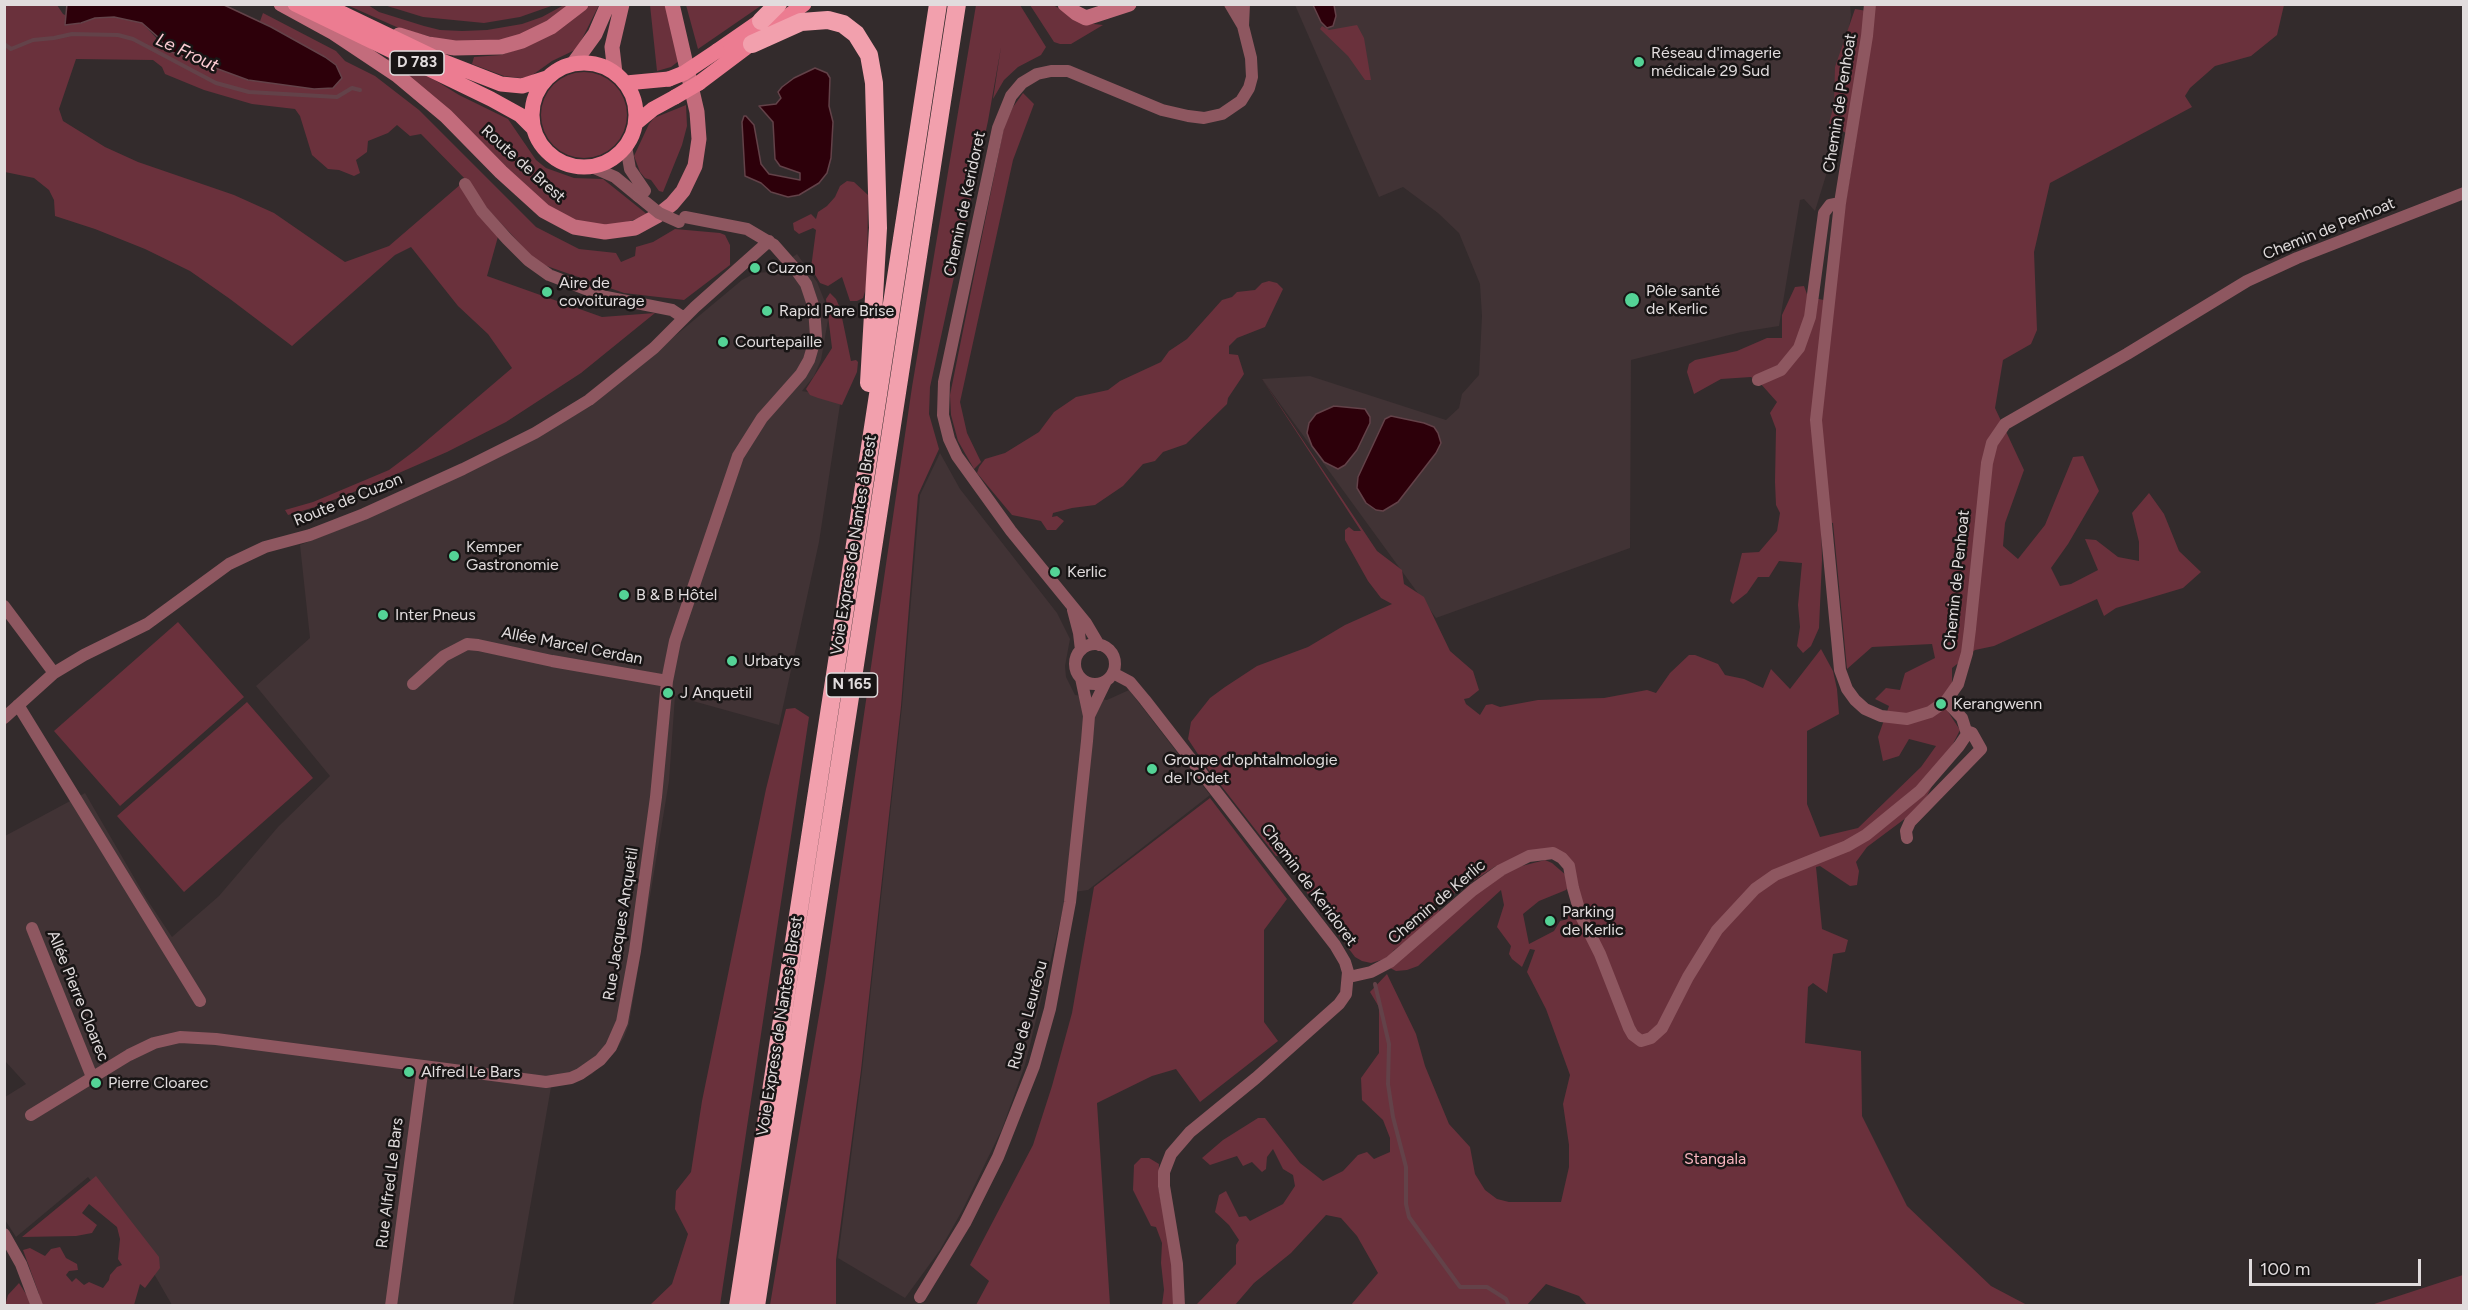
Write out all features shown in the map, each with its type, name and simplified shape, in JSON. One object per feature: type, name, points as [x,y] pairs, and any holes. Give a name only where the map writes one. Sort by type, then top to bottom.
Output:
[{"type":"highway","points":[[761,21],[778,4]]},
{"type":"highway","name":"Voie Express de Nantes à Brest","points":[[738,1305],[938,4]]},
{"type":"highway","name":"Voie Express de Nantes à Brest","points":[[756,1305],[957,4]]},
{"type":"highway","points":[[752,44],[801,22],[828,20],[843,24],[856,34],[866,48],[871,63],[876,124],[878,228],[858,523]]},
{"type":"main road","name":"Route de Brest","points":[[281,4],[334,33],[397,75],[439,110],[516,187],[544,211],[574,227],[605,232],[634,228],[657,216],[683,191],[695,166],[699,139],[697,112],[672,4]]},
{"type":"main road","name":"Route de Brest","points":[[295,4],[491,99],[520,116],[534,129]]},
{"type":"main road","name":"D 783","points":[[324,4],[442,61],[501,84],[522,86],[547,78]]},
{"type":"main road","points":[[369,26],[428,44],[468,50],[489,49],[513,44],[542,32],[566,18],[581,4]]},
{"type":"main road","points":[[574,63],[595,34],[608,4]]},
{"type":"main road","points":[[622,4],[612,47],[620,78],[634,102],[636,123]]},
{"type":"main road","points":[[786,4],[684,73],[669,79],[620,78],[602,66],[588,63],[574,63],[559,69],[547,78],[535,96],[532,107],[534,129],[541,144],[552,156],[576,166],[592,166],[611,160],[626,146],[636,123],[653,109],[675,98],[724,65],[804,4]]},
{"type":"main road","points":[[1065,4],[1086,18],[1129,4]]},
{"type":"main road","points":[[1091,4],[1107,12]]},
{"type":"street","name":"Chemin de Keridoret","points":[[1099,645],[1086,622],[1072,609],[969,473],[949,439],[943,415],[944,382],[998,128],[1006,104],[1017,89],[1037,74],[1056,70],[1068,71],[1084,76],[1119,94],[1177,114],[1204,118],[1222,114],[1241,101],[1251,82],[1251,58],[1243,26],[1230,4]]},
{"type":"street","name":"Chemin de Keridoret","points":[[1243,26],[1244,4]]},
{"type":"street","name":"Chemin de Penhoat","points":[[1870,4],[1868,36],[1840,203],[1816,420],[1840,670],[1846,689],[1855,700],[1865,709],[1881,716],[1897,719],[1915,718],[1934,710],[1946,701],[1958,684],[1967,653],[1985,474],[1992,443],[2005,424],[2121,358],[2247,281],[2297,258],[2463,193]]},
{"type":"street","points":[[626,146],[630,169],[641,194]]},
{"type":"street","points":[[592,166],[609,173],[682,220],[747,229],[769,241]]},
{"type":"street","points":[[465,184],[482,211],[507,239],[528,260],[549,275],[606,297],[672,310],[684,318]]},
{"type":"street","points":[[1758,380],[1781,370],[1799,348],[1810,317],[1824,213],[1830,205],[1840,203]]},
{"type":"street","name":"Route de Cuzon","points":[[4,718],[54,673],[84,655],[147,624],[222,568],[265,547],[310,535],[364,514],[480,462],[535,433],[602,391],[654,348],[769,241]]},
{"type":"street","name":"Rue Jacques Anquetil","points":[[31,1115],[92,1077],[154,1043],[180,1037],[216,1039],[532,1081],[560,1081],[571,1078],[588,1069],[611,1047],[622,1022],[635,951],[657,797],[667,681],[675,641],[734,465],[762,418],[801,374],[814,343],[816,326],[814,308],[806,285],[786,257],[769,241]]},
{"type":"street","points":[[4,606],[54,673]]},
{"type":"street","name":"Chemin de Keridoret","points":[[1072,609],[1081,650]]},
{"type":"street","name":"Allée Marcel Cerdan","points":[[413,684],[444,656],[467,644],[667,681]]},
{"type":"street","points":[[1089,645],[1099,645],[1105,647],[1113,656],[1115,667],[1109,677],[1093,684],[1081,678],[1075,662],[1081,650],[1089,645]]},
{"type":"street","name":"Chemin de Keridoret","points":[[1109,677],[1124,678],[1136,688],[1339,950],[1349,977]]},
{"type":"street","name":"Rue de Leuréou","points":[[1089,716],[1109,677]]},
{"type":"street","name":"Rue de Leuréou","points":[[920,1297],[965,1223],[990,1176],[1015,1117],[1040,1047],[1050,1009],[1070,902],[1089,716],[1081,678]]},
{"type":"street","points":[[1907,838],[1906,831],[1910,822],[1981,749],[1972,734],[1965,731],[1962,718],[1946,701]]},
{"type":"street","points":[[18,705],[200,1001]]},
{"type":"street","name":"Chemin de Kerlic","points":[[1349,977],[1385,966],[1494,874],[1529,856],[1553,854],[1562,858],[1569,866],[1581,916],[1600,954],[1629,1028],[1633,1035],[1641,1041],[1651,1038],[1662,1028],[1688,977],[1713,936],[1745,899],[1775,875],[1847,846],[1893,815],[1920,791],[1959,746],[1967,734],[1965,731]]},
{"type":"street","name":"Allée Pierre Cloarec","points":[[32,928],[92,1077]]},
{"type":"street","points":[[1179,1305],[1164,1180],[1167,1164],[1176,1147],[1190,1132],[1256,1078],[1338,1004],[1346,994],[1349,977]]},
{"type":"street","name":"Rue Alfred Le Bars","points":[[391,1305],[423,1066]]},
{"type":"street","points":[[4,1234],[25,1271],[37,1305]]},
{"type":"shaded area","name":"Pôle santé de Kerlic","points":[[1295,5],[1850,5],[1851,15],[1827,172],[1815,211],[1804,199],[1800,200],[1779,326],[1741,332],[1631,360],[1630,548],[1436,618],[1262,379],[1310,376],[1446,420],[1459,408],[1462,394],[1479,375],[1482,316],[1480,284],[1459,233],[1438,213],[1403,187],[1379,197]]},
{"type":"shaded area","points":[[797,254],[817,282],[825,302],[828,320],[821,360],[814,376],[802,391],[841,398],[819,542],[779,725],[675,696],[669,781],[629,1024],[616,1050],[592,1074],[573,1082],[551,1087],[513,1305],[172,1305],[123,1220],[88,1177],[16,1237],[5,1220],[5,1097],[26,1084],[5,1061],[5,836],[85,793],[146,898],[172,937],[219,896],[278,827],[330,776],[256,686],[310,638],[300,545],[363,520],[505,454],[591,406],[742,280],[755,273],[770,272]]},
{"type":"shaded area","points":[[940,453],[960,489],[1057,613],[1070,639],[1065,666],[1066,677],[1075,695],[1107,700],[1129,690],[1210,795],[1088,890],[1067,893],[1025,1065],[1002,1129],[940,1250],[905,1298],[838,1258],[862,1071],[902,706],[920,495]]},
{"type":"green space","points":[[686,4],[762,5],[698,49]]},
{"type":"green space","name":"Stangala","points":[[1874,4],[2284,5],[2277,35],[2251,56],[2215,66],[2190,88],[2185,96],[2192,107],[2050,183],[2034,252],[2037,330],[2031,344],[2003,360],[1995,408],[2024,470],[2005,523],[2003,546],[2018,559],[2045,525],[2073,457],[2083,456],[2099,491],[2051,568],[2060,586],[2071,584],[2098,570],[2085,539],[2096,540],[2118,557],[2139,561],[2139,542],[2132,513],[2149,493],[2164,514],[2179,551],[2201,572],[2183,588],[2116,608],[2104,616],[2097,599],[1994,646],[1975,650],[1952,668],[1952,685],[1941,701],[1960,730],[1922,806],[1867,847],[1856,862],[1859,871],[1857,885],[1850,886],[1820,866],[1816,867],[1822,929],[1848,940],[1845,952],[1833,954],[1827,993],[1813,983],[1808,987],[1805,1043],[1861,1051],[1862,1116],[1907,1206],[1991,1286],[2027,1305],[1588,1306],[1579,1296],[1546,1284],[1527,1305],[1351,1305],[1378,1273],[1357,1236],[1341,1218],[1326,1215],[1291,1253],[1254,1283],[1235,1305],[1196,1305],[1236,1264],[1236,1245],[1239,1240],[1229,1225],[1215,1212],[1219,1195],[1226,1191],[1239,1217],[1246,1216],[1250,1221],[1283,1204],[1295,1186],[1293,1175],[1283,1169],[1273,1149],[1267,1157],[1266,1169],[1262,1172],[1252,1162],[1243,1166],[1237,1156],[1210,1165],[1202,1158],[1223,1140],[1258,1118],[1265,1118],[1300,1163],[1323,1181],[1343,1171],[1358,1155],[1367,1152],[1374,1159],[1390,1152],[1390,1138],[1383,1120],[1362,1100],[1361,1078],[1379,1053],[1379,1007],[1370,992],[1387,974],[1416,1034],[1425,1066],[1449,1124],[1470,1147],[1475,1174],[1485,1190],[1497,1199],[1509,1202],[1561,1202],[1569,1167],[1569,1145],[1563,1104],[1570,1075],[1546,1009],[1527,972],[1535,950],[1530,949],[1522,967],[1512,959],[1509,954],[1511,946],[1497,927],[1504,905],[1501,890],[1418,966],[1396,971],[1390,968],[1405,942],[1388,958],[1371,963],[1362,961],[1355,957],[1307,893],[1300,865],[1290,857],[1276,856],[1205,765],[1188,739],[1191,722],[1210,698],[1225,687],[1257,666],[1308,647],[1345,625],[1392,604],[1381,598],[1368,581],[1345,540],[1345,530],[1349,527],[1354,531],[1361,531],[1262,379],[1377,551],[1402,570],[1404,584],[1424,597],[1450,651],[1473,671],[1479,690],[1464,699],[1466,704],[1480,715],[1486,705],[1492,704],[1500,707],[1538,700],[1604,698],[1647,690],[1656,693],[1670,673],[1689,655],[1718,664],[1725,675],[1744,679],[1763,688],[1771,669],[1790,689],[1821,649],[1833,671],[1839,714],[1807,731],[1807,804],[1820,837],[1858,828],[1921,767],[1936,746],[1909,739],[1899,756],[1883,761],[1878,737],[1889,706],[1875,699],[1886,688],[1900,690],[1905,673],[1935,658],[1932,644],[1872,647],[1847,669],[1833,523],[1821,520],[1819,628],[1811,646],[1803,653],[1797,646],[1800,627],[1798,605],[1802,563],[1779,561],[1769,577],[1758,577],[1747,593],[1733,604],[1730,601],[1742,553],[1759,552],[1777,531],[1780,513],[1776,505],[1776,429],[1770,413],[1777,402],[1760,383],[1751,377],[1721,379],[1694,394],[1687,372],[1689,364],[1695,360],[1737,351],[1767,338],[1782,338],[1782,315],[1795,287],[1804,286],[1808,297],[1824,300],[1844,213],[1856,139],[1829,123],[1834,105],[1835,67],[1855,9],[1873,12]],"holes":[[[1567,856],[1576,906],[1568,913],[1568,919],[1560,921],[1554,931],[1529,944],[1523,914],[1539,901],[1566,890],[1569,886],[1567,876],[1545,860],[1514,868],[1475,894],[1446,918],[1435,906],[1496,866]]]},
{"type":"green space","points":[[5,5],[57,5],[63,14],[81,23],[95,18],[114,17],[142,23],[169,51],[259,24],[263,13],[336,51],[345,61],[375,76],[419,110],[536,227],[579,249],[616,253],[621,262],[635,256],[636,247],[653,242],[675,229],[720,233],[725,235],[730,245],[730,265],[684,300],[624,293],[538,263],[483,204],[470,184],[421,134],[410,136],[397,125],[388,133],[368,141],[367,152],[356,160],[360,173],[354,176],[339,170],[328,169],[312,155],[300,116],[295,109],[252,104],[204,90],[165,74],[162,67],[153,60],[76,59],[59,109],[63,121],[105,147],[138,162],[234,195],[274,213],[345,262],[389,246],[461,184],[499,233],[487,276],[602,317],[655,313],[581,373],[506,422],[447,452],[369,486],[288,515],[285,510],[313,502],[389,470],[512,368],[488,334],[458,306],[411,247],[395,255],[292,346],[190,271],[145,249],[55,216],[54,200],[49,190],[34,178],[5,172]]},
{"type":"green space","points":[[347,5],[368,5],[379,12],[424,26],[440,30],[462,31],[487,30],[522,24],[542,17],[564,5],[576,5],[521,37],[467,46],[401,29]]},
{"type":"green space","points":[[384,5],[554,5],[520,17],[484,23],[423,17]]},
{"type":"green space","points":[[588,5],[599,5],[577,49],[552,61],[531,76],[521,78],[504,76],[472,64],[474,57],[501,55],[519,49]]},
{"type":"green space","points":[[650,5],[668,5],[680,60],[671,67],[657,71]]},
{"type":"green space","points":[[976,5],[1020,5],[1046,47],[1041,55],[1018,67],[1004,80],[993,99],[1001,47],[988,121],[930,387],[929,414],[939,449],[918,495],[901,706],[861,1070],[836,1260],[836,1305],[770,1305],[825,980],[912,387]]},
{"type":"green space","points":[[1030,5],[1053,5],[1085,23],[1103,25],[1071,44],[1060,44],[1054,42]]},
{"type":"green space","points":[[1357,25],[1364,38],[1371,80],[1365,80],[1348,56],[1320,29],[1322,26],[1329,30]]},
{"type":"green space","points":[[391,53],[459,95],[508,119],[536,160],[546,168],[574,178],[603,179],[648,215],[615,226],[585,225],[551,209],[386,62]]},
{"type":"green space","points":[[584,72],[601,75],[615,84],[624,98],[627,115],[624,132],[615,146],[601,155],[584,158],[567,155],[553,146],[544,132],[541,115],[544,98],[553,84],[567,75]]},
{"type":"green space","points":[[1023,93],[1034,104],[1013,160],[960,402],[967,433],[981,462],[974,469],[958,441],[951,415],[950,395],[1004,127],[1013,107]]},
{"type":"green space","points":[[686,105],[687,126],[682,145],[663,192],[659,191],[651,180],[645,178],[640,172],[634,156],[654,118]]},
{"type":"green space","points":[[847,181],[854,182],[868,195],[867,285],[863,298],[857,301],[850,301],[842,277],[828,286],[820,283],[811,268],[816,230],[813,228],[799,234],[794,230],[793,223],[811,214],[816,219],[818,212],[827,206],[835,197],[840,186]]},
{"type":"green space","points":[[1269,281],[1277,283],[1283,289],[1265,327],[1237,338],[1229,346],[1229,354],[1238,355],[1244,374],[1228,398],[1227,404],[1186,444],[1163,452],[1155,461],[1143,464],[1123,486],[1095,505],[1053,513],[1052,517],[1057,516],[1064,521],[1056,530],[1047,530],[1041,521],[1012,515],[977,473],[985,459],[1005,453],[1039,432],[1054,412],[1076,397],[1108,390],[1120,381],[1161,362],[1169,351],[1187,339],[1222,300],[1232,297],[1237,292],[1255,290],[1262,283]]},
{"type":"green space","points":[[830,293],[840,308],[851,361],[858,362],[857,372],[842,405],[810,395],[806,389],[832,348],[826,299]]},
{"type":"green space","points":[[178,622],[244,697],[120,806],[54,731]]},
{"type":"green space","points":[[247,702],[313,778],[184,892],[117,816]]},
{"type":"green space","points":[[795,708],[809,717],[720,1305],[650,1305],[672,1284],[688,1234],[675,1209],[676,1191],[691,1172],[702,1101],[766,789],[786,709]]},
{"type":"green space","points":[[1210,798],[1287,899],[1264,930],[1264,1022],[1278,1041],[1200,1102],[1176,1069],[1152,1076],[1097,1103],[1110,1305],[976,1305],[989,1281],[970,1265],[1033,1145],[1072,1013],[1094,887]]},
{"type":"green space","points":[[1141,1158],[1149,1158],[1159,1164],[1158,1186],[1169,1242],[1176,1305],[1162,1305],[1164,1290],[1161,1263],[1162,1243],[1156,1227],[1151,1226],[1133,1190],[1134,1165]]},
{"type":"green space","points":[[96,1176],[159,1257],[160,1268],[145,1288],[140,1284],[134,1305],[5,1306],[8,1295],[19,1283],[28,1297],[39,1294],[23,1250],[30,1248],[45,1256],[51,1249],[60,1247],[66,1258],[77,1264],[78,1270],[69,1271],[66,1275],[72,1282],[76,1278],[84,1285],[89,1282],[103,1288],[110,1275],[122,1265],[118,1259],[120,1239],[117,1227],[89,1204],[82,1213],[97,1225],[92,1233],[76,1236],[22,1237]]},
{"type":"green space","points":[[2463,1275],[2463,1305],[2371,1305]]},
{"type":"water","points":[[67,4],[224,5],[271,27],[325,57],[336,65],[342,78],[333,88],[314,89],[248,80],[169,51],[142,23],[114,17],[95,18],[65,25]]},
{"type":"water","points":[[1313,5],[1334,5],[1336,16],[1333,26],[1327,28],[1321,22]]},
{"type":"water","points":[[815,68],[827,73],[830,78],[829,106],[833,122],[831,158],[827,173],[819,183],[799,195],[788,197],[771,192],[761,183],[745,176],[742,122],[746,116],[754,125],[761,164],[769,174],[800,180],[800,173],[780,166],[775,159],[773,122],[759,106],[776,104],[781,98],[778,92],[782,87],[794,78]]},
{"type":"water","points":[[1334,406],[1365,409],[1370,417],[1370,423],[1357,450],[1345,465],[1338,469],[1324,462],[1312,446],[1307,433],[1309,423],[1316,414]]},
{"type":"water","points":[[1391,416],[1434,427],[1441,443],[1436,453],[1398,502],[1383,511],[1376,510],[1366,503],[1357,488],[1358,477],[1385,419]]},
{"type":"waterway","name":"Le Frout","points":[[4,44],[11,49],[33,40],[72,34],[118,35],[133,39],[216,83],[249,92],[337,97],[352,88],[360,90]]},
{"type":"waterway","points":[[1375,984],[1389,1044],[1388,1084],[1393,1117],[1406,1167],[1406,1204],[1409,1217],[1460,1287],[1487,1287],[1506,1299],[1509,1306]]},
{"type":"place","name":"Réseau d'imagerie médicale 29 Sud","points":[[1639,62]]},
{"type":"place","name":"Cuzon","points":[[755,268]]},
{"type":"place","name":"Aire de covoiturage","points":[[547,292]]},
{"type":"place","name":"Pôle santé de Kerlic","points":[[1632,300]]},
{"type":"place","name":"Rapid Pare Brise","points":[[767,311]]},
{"type":"place","name":"Courtepaille","points":[[723,342]]},
{"type":"place","name":"Kemper Gastronomie","points":[[454,556]]},
{"type":"place","name":"Kerlic","points":[[1055,572]]},
{"type":"place","name":"B & B Hôtel","points":[[624,595]]},
{"type":"place","name":"Inter Pneus","points":[[383,615]]},
{"type":"place","name":"Urbatys","points":[[732,661]]},
{"type":"place","name":"J Anquetil","points":[[668,693]]},
{"type":"place","name":"Kerangwenn","points":[[1941,704]]},
{"type":"place","name":"Groupe d'ophtalmologie de l'Odet","points":[[1152,769]]},
{"type":"place","name":"Parking de Kerlic","points":[[1550,921]]},
{"type":"place","name":"Alfred Le Bars","points":[[409,1072]]},
{"type":"place","name":"Pierre Cloarec","points":[[96,1083]]}]
